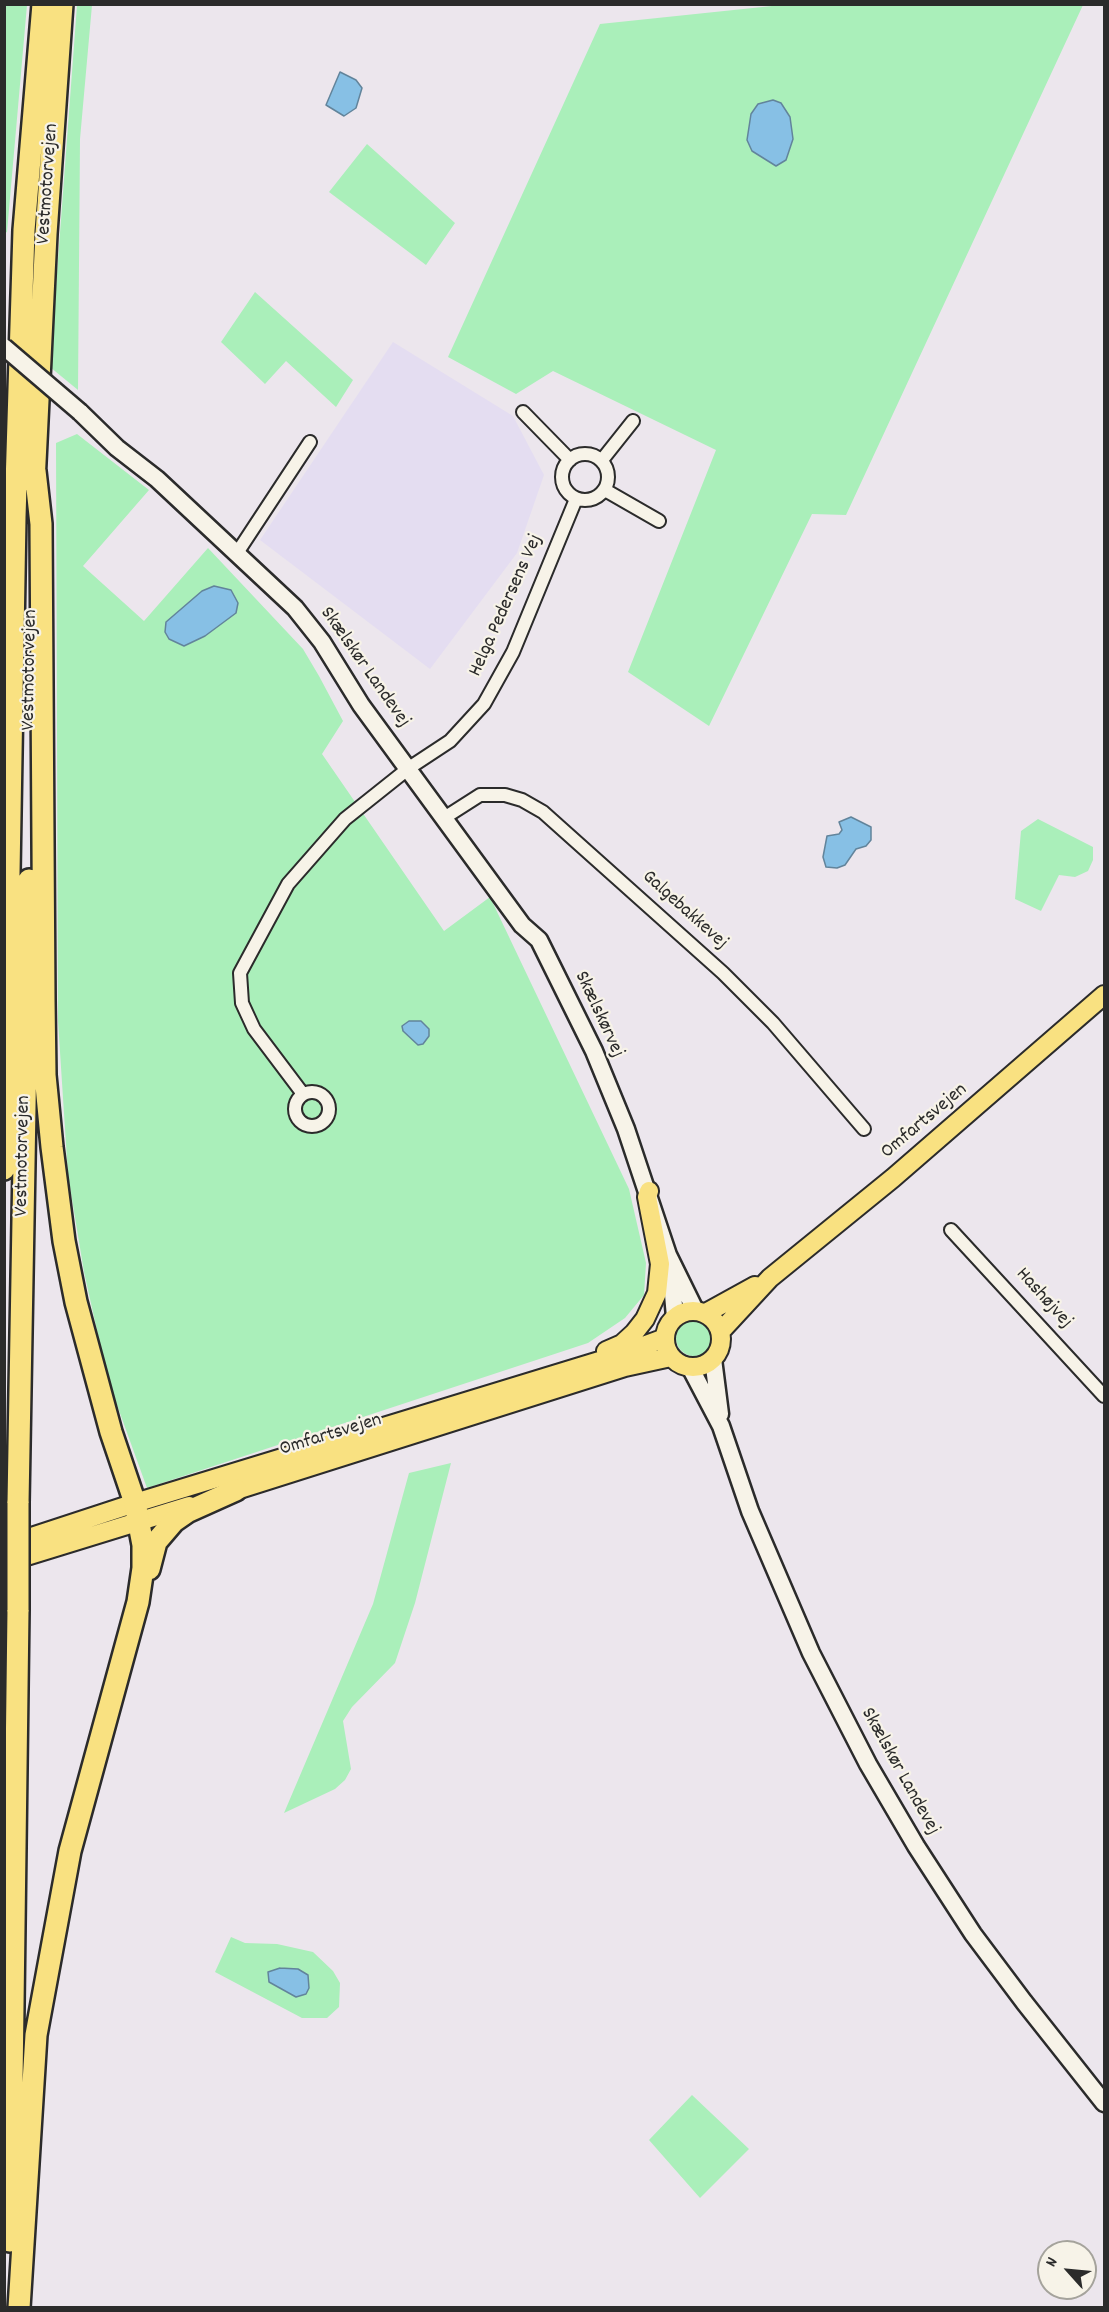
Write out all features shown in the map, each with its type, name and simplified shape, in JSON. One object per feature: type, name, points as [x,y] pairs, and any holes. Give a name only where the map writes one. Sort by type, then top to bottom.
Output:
[{"type":"highway","name":"Vestmotorvejen","points":[[4,1168],[13,639],[24,230],[43,4]]},
{"type":"highway","name":"Vestmotorvejen","points":[[9,2307],[18,1503],[35,471],[46,234],[62,4]]},
{"type":"highway","points":[[20,2307],[36,2035],[70,1851],[138,1602],[143,1569],[137,1513],[111,1432],[76,1302],[64,1241],[52,1147],[45,1075],[41,524],[35,471]]},
{"type":"highway","points":[[4,693],[13,639]]},
{"type":"highway","points":[[121,1664],[142,1607],[151,1554],[163,1531],[187,1512],[236,1490]]},
{"type":"main road","name":"Omfartsvejen","points":[[721,1331],[770,1278],[893,1178],[1104,995]]},
{"type":"main road","points":[[539,1379],[622,1344],[645,1319],[652,1307],[659,1279],[657,1248],[647,1197],[649,1191]]},
{"type":"main road","name":"Omfartsvejen","points":[[701,1312],[770,1278]]},
{"type":"main road","points":[[701,1312],[718,1324],[721,1331],[721,1346],[713,1359],[706,1364],[690,1367],[671,1357],[665,1338],[666,1330],[675,1317],[701,1312]]},
{"type":"main road","name":"Omfartsvejen","points":[[137,1513],[665,1338]]},
{"type":"main road","name":"Omfartsvejen","points":[[4,1546],[236,1490],[625,1367],[671,1357]]},
{"type":"main road","points":[[4,1563],[137,1513]]},
{"type":"street","name":"Skælskør Landevej","points":[[4,347],[83,415],[136,453],[155,478],[296,608],[322,642],[361,705],[444,818]]},
{"type":"street","points":[[523,412],[570,460]]},
{"type":"street","points":[[602,460],[633,421]]},
{"type":"street","points":[[237,554],[310,442]]},
{"type":"street","points":[[584,454],[594,455],[602,460],[609,475],[605,490],[592,500],[576,499],[567,491],[562,481],[563,469],[570,460],[584,454]]},
{"type":"street","points":[[605,490],[659,521]]},
{"type":"street","name":"Helga Pedersens Vej","points":[[303,1094],[254,1029],[242,1003],[240,973],[288,884],[345,819],[409,768],[450,741],[484,704],[513,652],[576,499]]},
{"type":"street","name":"Galgebakkevej","points":[[444,818],[480,795],[505,795],[522,800],[543,812],[723,973],[773,1023],[864,1129]]},
{"type":"street","name":"Skælskørvej","points":[[444,818],[522,925],[539,940],[594,1051],[649,1191],[668,1255],[675,1317]]},
{"type":"street","name":"Hashøjvej","points":[[951,1230],[1104,1396]]},
{"type":"street","name":"Skælskørvej","points":[[668,1255],[701,1312]]},
{"type":"street","name":"Skælskør Landevej","points":[[713,1359],[721,1426]]},
{"type":"street","name":"Skælskør Landevej","points":[[690,1367],[721,1426],[750,1511],[811,1653],[868,1764],[916,1846],[974,1934],[1024,2002],[1104,2103]]},
{"type":"shaded area","points":[[393,342],[513,416],[544,475],[517,553],[430,669],[260,540]]},
{"type":"green space","points":[[791,4],[1083,5],[846,515],[812,514],[709,726],[628,672],[716,450],[553,371],[516,394],[448,357],[600,24]]},
{"type":"green space","points":[[4,5],[27,5],[7,232],[5,233]]},
{"type":"green space","points":[[77,5],[92,5],[80,139],[78,390],[50,367]]},
{"type":"green space","points":[[367,144],[455,223],[426,265],[329,192]]},
{"type":"green space","points":[[255,292],[353,380],[336,407],[286,361],[265,384],[221,342]]},
{"type":"green space","points":[[77,434],[149,490],[83,566],[144,621],[208,548],[303,649],[343,721],[322,754],[444,931],[490,897],[629,1189],[646,1263],[644,1295],[625,1318],[588,1343],[147,1488],[108,1380],[84,1272],[68,1175],[58,1021],[56,443]]},
{"type":"green space","points":[[1038,819],[1093,847],[1093,860],[1088,871],[1075,877],[1059,875],[1041,911],[1015,899],[1021,831]]},
{"type":"green space","points":[[694,1320],[707,1325],[712,1338],[707,1351],[694,1356],[681,1351],[676,1338],[681,1325]]},
{"type":"green space","points":[[451,1463],[415,1603],[395,1663],[352,1707],[343,1721],[351,1769],[345,1780],[335,1789],[284,1813],[373,1604],[409,1473]]},
{"type":"green space","points":[[231,1937],[245,1943],[277,1944],[313,1952],[333,1971],[340,1983],[339,2007],[327,2018],[302,2018],[215,1972]]},
{"type":"green space","points":[[692,2095],[749,2149],[700,2198],[649,2140]]},
{"type":"water","points":[[340,72],[356,80],[362,88],[356,108],[344,116],[326,105]]},
{"type":"water","points":[[773,100],[781,103],[790,117],[793,139],[786,160],[776,166],[752,151],[747,140],[751,114],[758,104]]},
{"type":"water","points":[[214,586],[231,590],[238,603],[236,613],[205,636],[184,646],[169,639],[165,632],[166,622],[202,591]]},
{"type":"water","points":[[851,817],[871,827],[871,840],[866,846],[856,849],[845,865],[837,868],[826,867],[823,857],[827,836],[839,834],[842,830],[839,822]]},
{"type":"water","points":[[409,1021],[421,1021],[429,1029],[429,1036],[423,1044],[418,1045],[403,1031],[402,1026]]},
{"type":"water","points":[[280,1968],[298,1969],[308,1975],[309,1988],[306,1994],[296,1997],[269,1982],[268,1972]]}]
